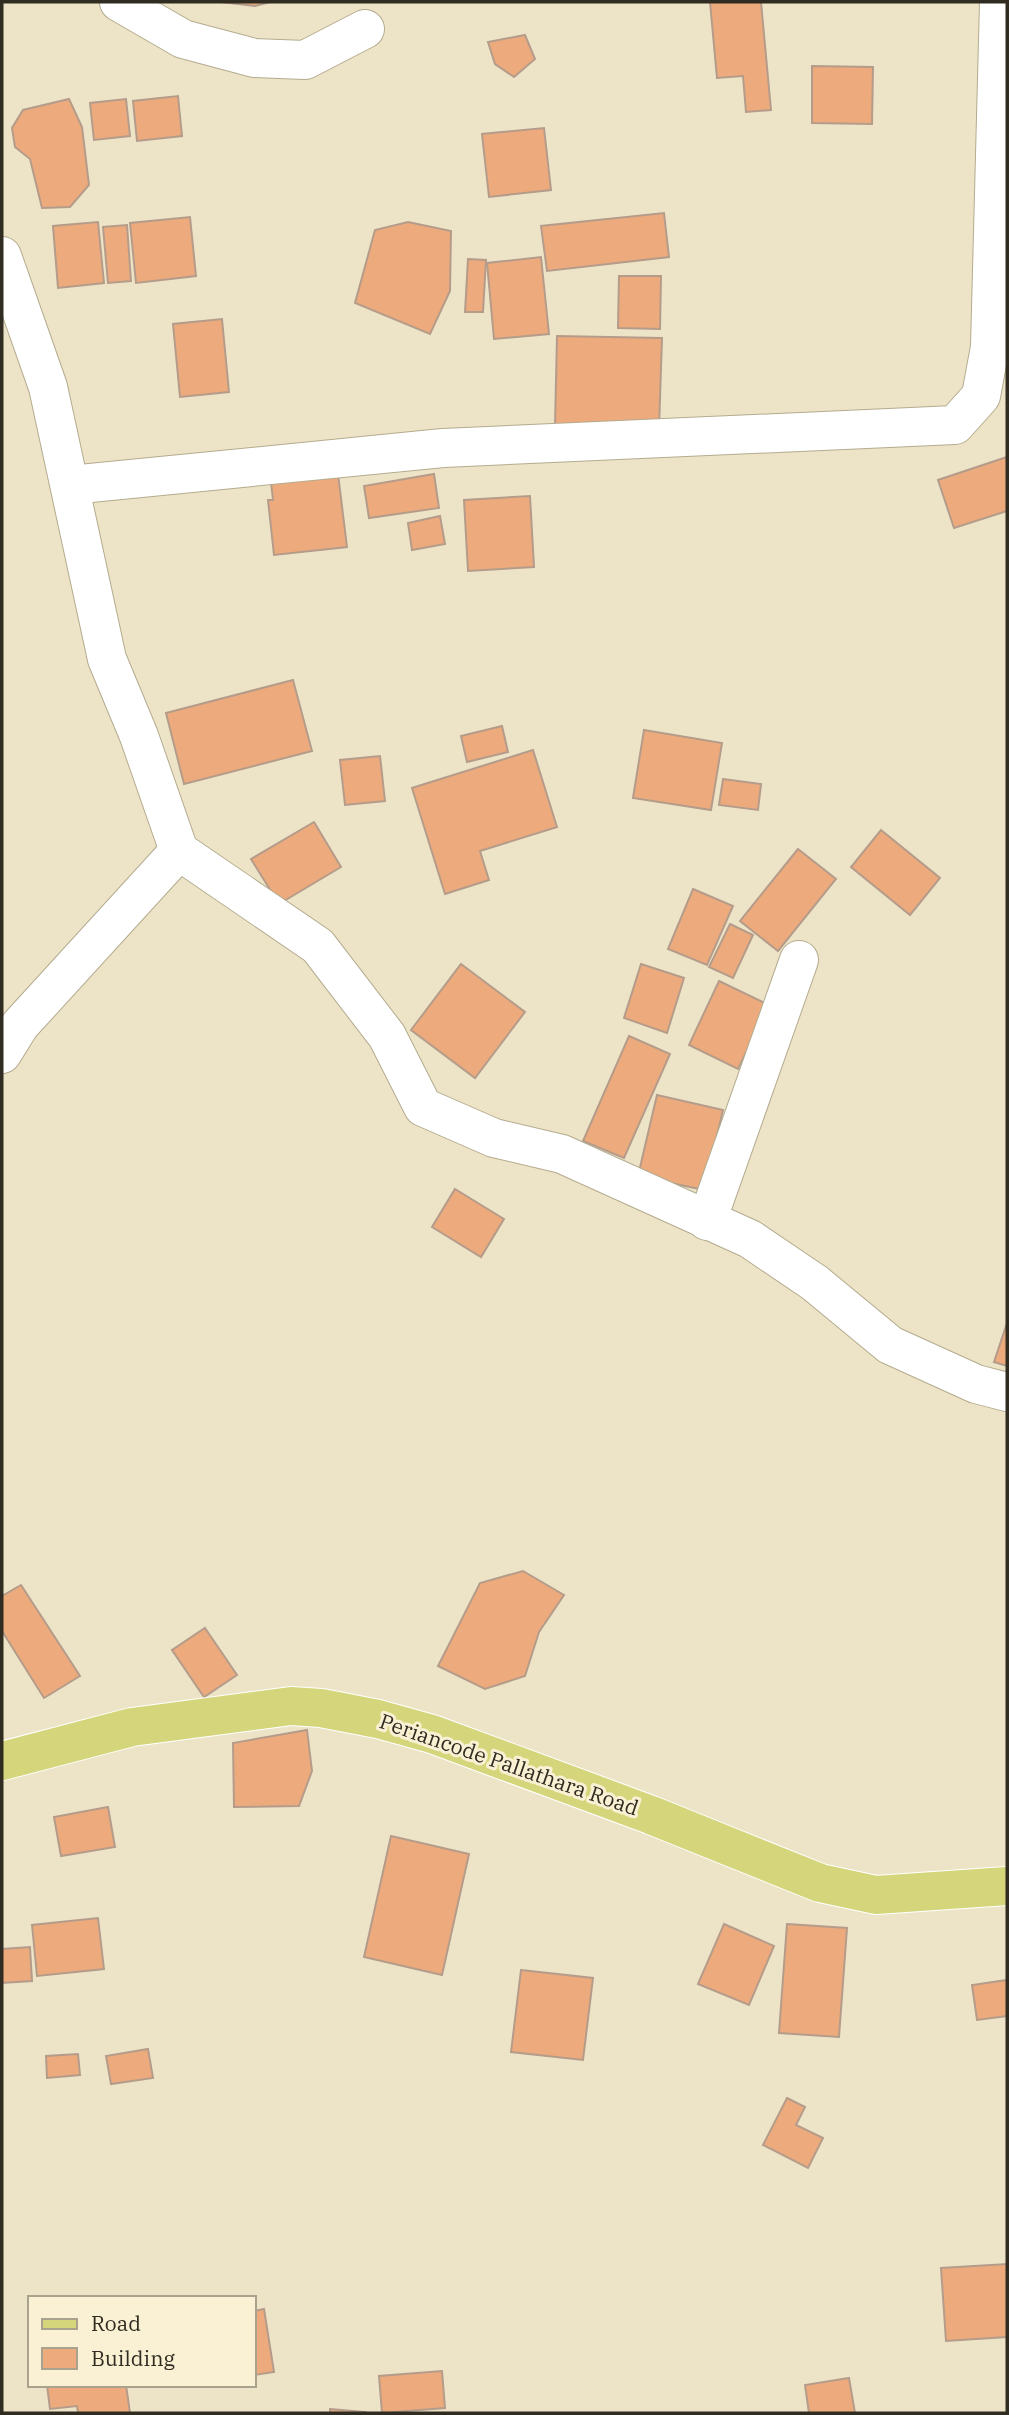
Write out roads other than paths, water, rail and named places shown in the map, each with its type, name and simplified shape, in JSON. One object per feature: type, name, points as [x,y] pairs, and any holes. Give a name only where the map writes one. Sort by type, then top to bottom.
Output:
[{"type":"main road","name":"Periancode Pallathara Road","points":[[2,1761],[132,1727],[291,1706],[321,1708],[378,1719],[432,1734],[651,1815],[820,1883],[876,1895],[1007,1886]]},
{"type":"street","points":[[119,2],[183,39],[254,58],[305,60],[365,29]]},
{"type":"street","points":[[70,485],[443,447],[955,425],[981,396],[990,347],[999,2]]},
{"type":"street","points":[[2,257],[48,387],[107,659],[139,736],[179,851],[318,946],[387,1036],[423,1107],[494,1138],[562,1153],[750,1239],[815,1283],[890,1345],[976,1384],[1007,1392]]},
{"type":"street","points":[[2,1054],[20,1025],[179,851]]},
{"type":"street","points":[[707,1221],[799,960]]}]
